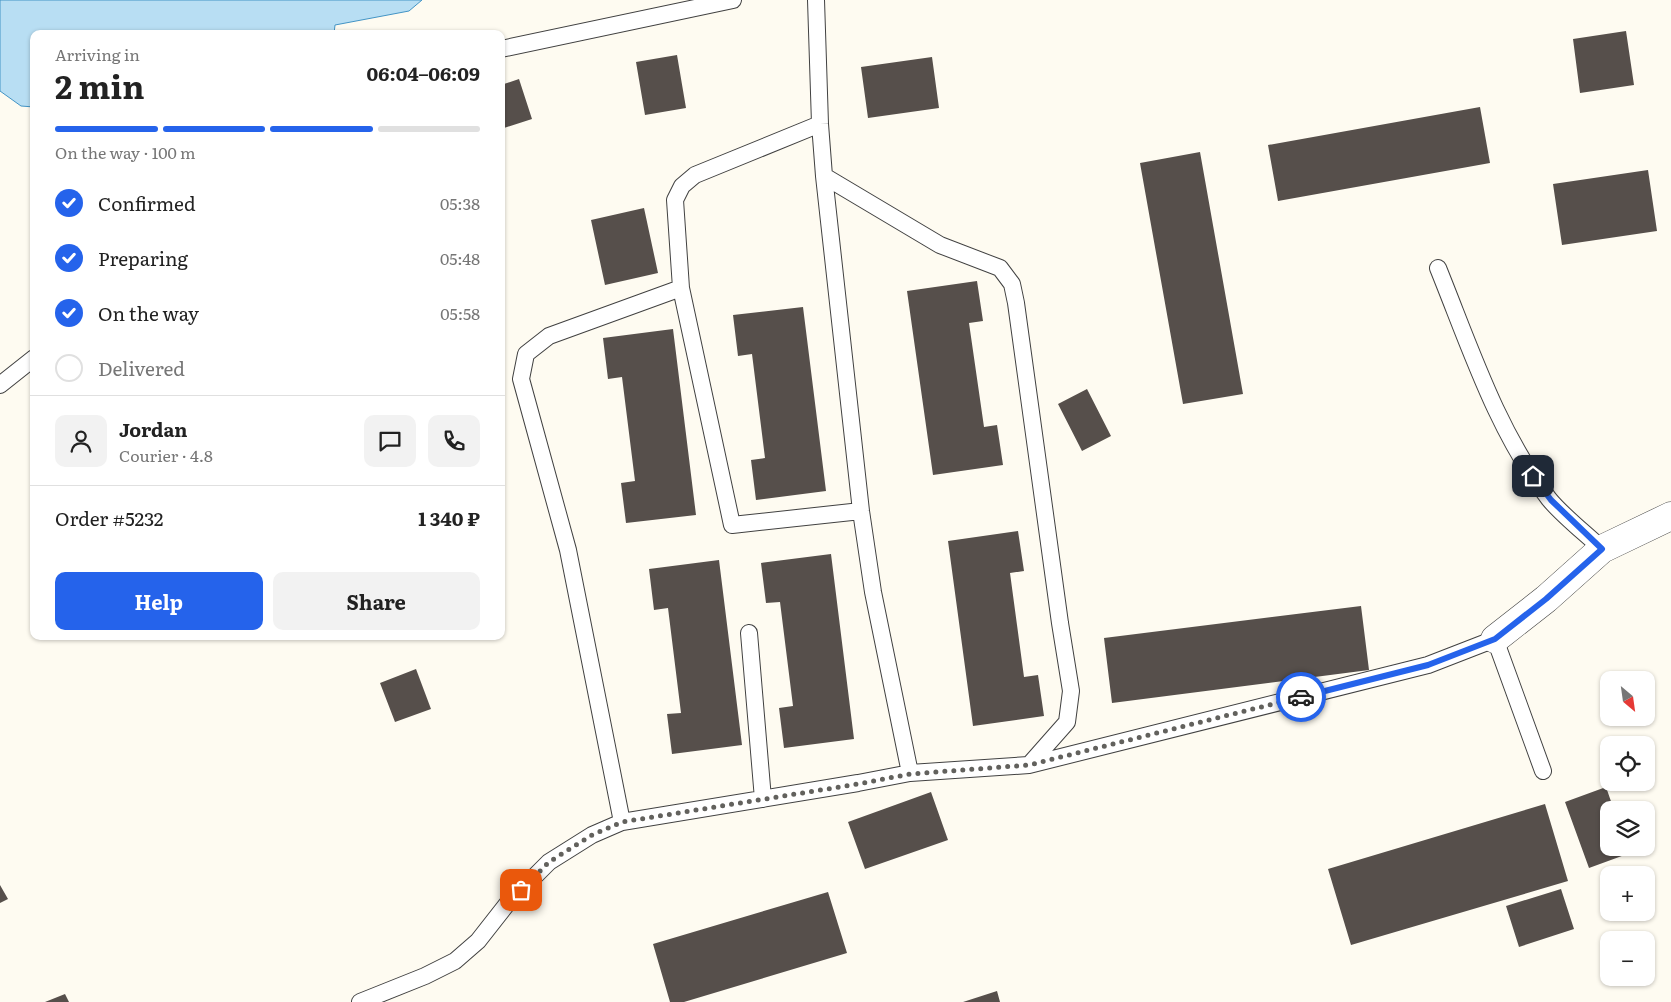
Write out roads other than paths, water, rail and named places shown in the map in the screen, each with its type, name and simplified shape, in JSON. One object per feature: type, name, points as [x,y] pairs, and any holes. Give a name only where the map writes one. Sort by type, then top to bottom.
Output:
[{"type":"street","points":[[1495,639],[1546,599],[1602,549],[1671,516]]},
{"type":"lane","points":[[505,48],[732,0]]},
{"type":"lane","points":[[816,0],[820,124],[824,176],[861,511],[873,592],[910,774]]},
{"type":"lane","points":[[820,124],[695,175],[682,186],[675,200],[681,288],[732,525],[861,511]]},
{"type":"lane","points":[[824,176],[940,245],[1000,268],[1012,284],[1058,613],[1071,691],[1068,722],[1029,765]]},
{"type":"lane","points":[[1438,268],[1487,392],[1524,464],[1551,500],[1602,549]]},
{"type":"lane","points":[[622,822],[568,550],[521,379],[526,354],[549,336],[681,288]]},
{"type":"lane","points":[[0,385],[30,361]]},
{"type":"lane","points":[[749,633],[763,799]]},
{"type":"lane","points":[[360,1002],[425,976],[455,961],[478,941],[506,904],[549,862],[592,835],[622,822],[910,774],[1029,765],[1428,665],[1495,639],[1543,771]]},
{"type":"water","points":[[0,0],[422,0],[409,11],[335,25],[334,30],[30,30],[30,107],[21,106],[0,91]]}]
